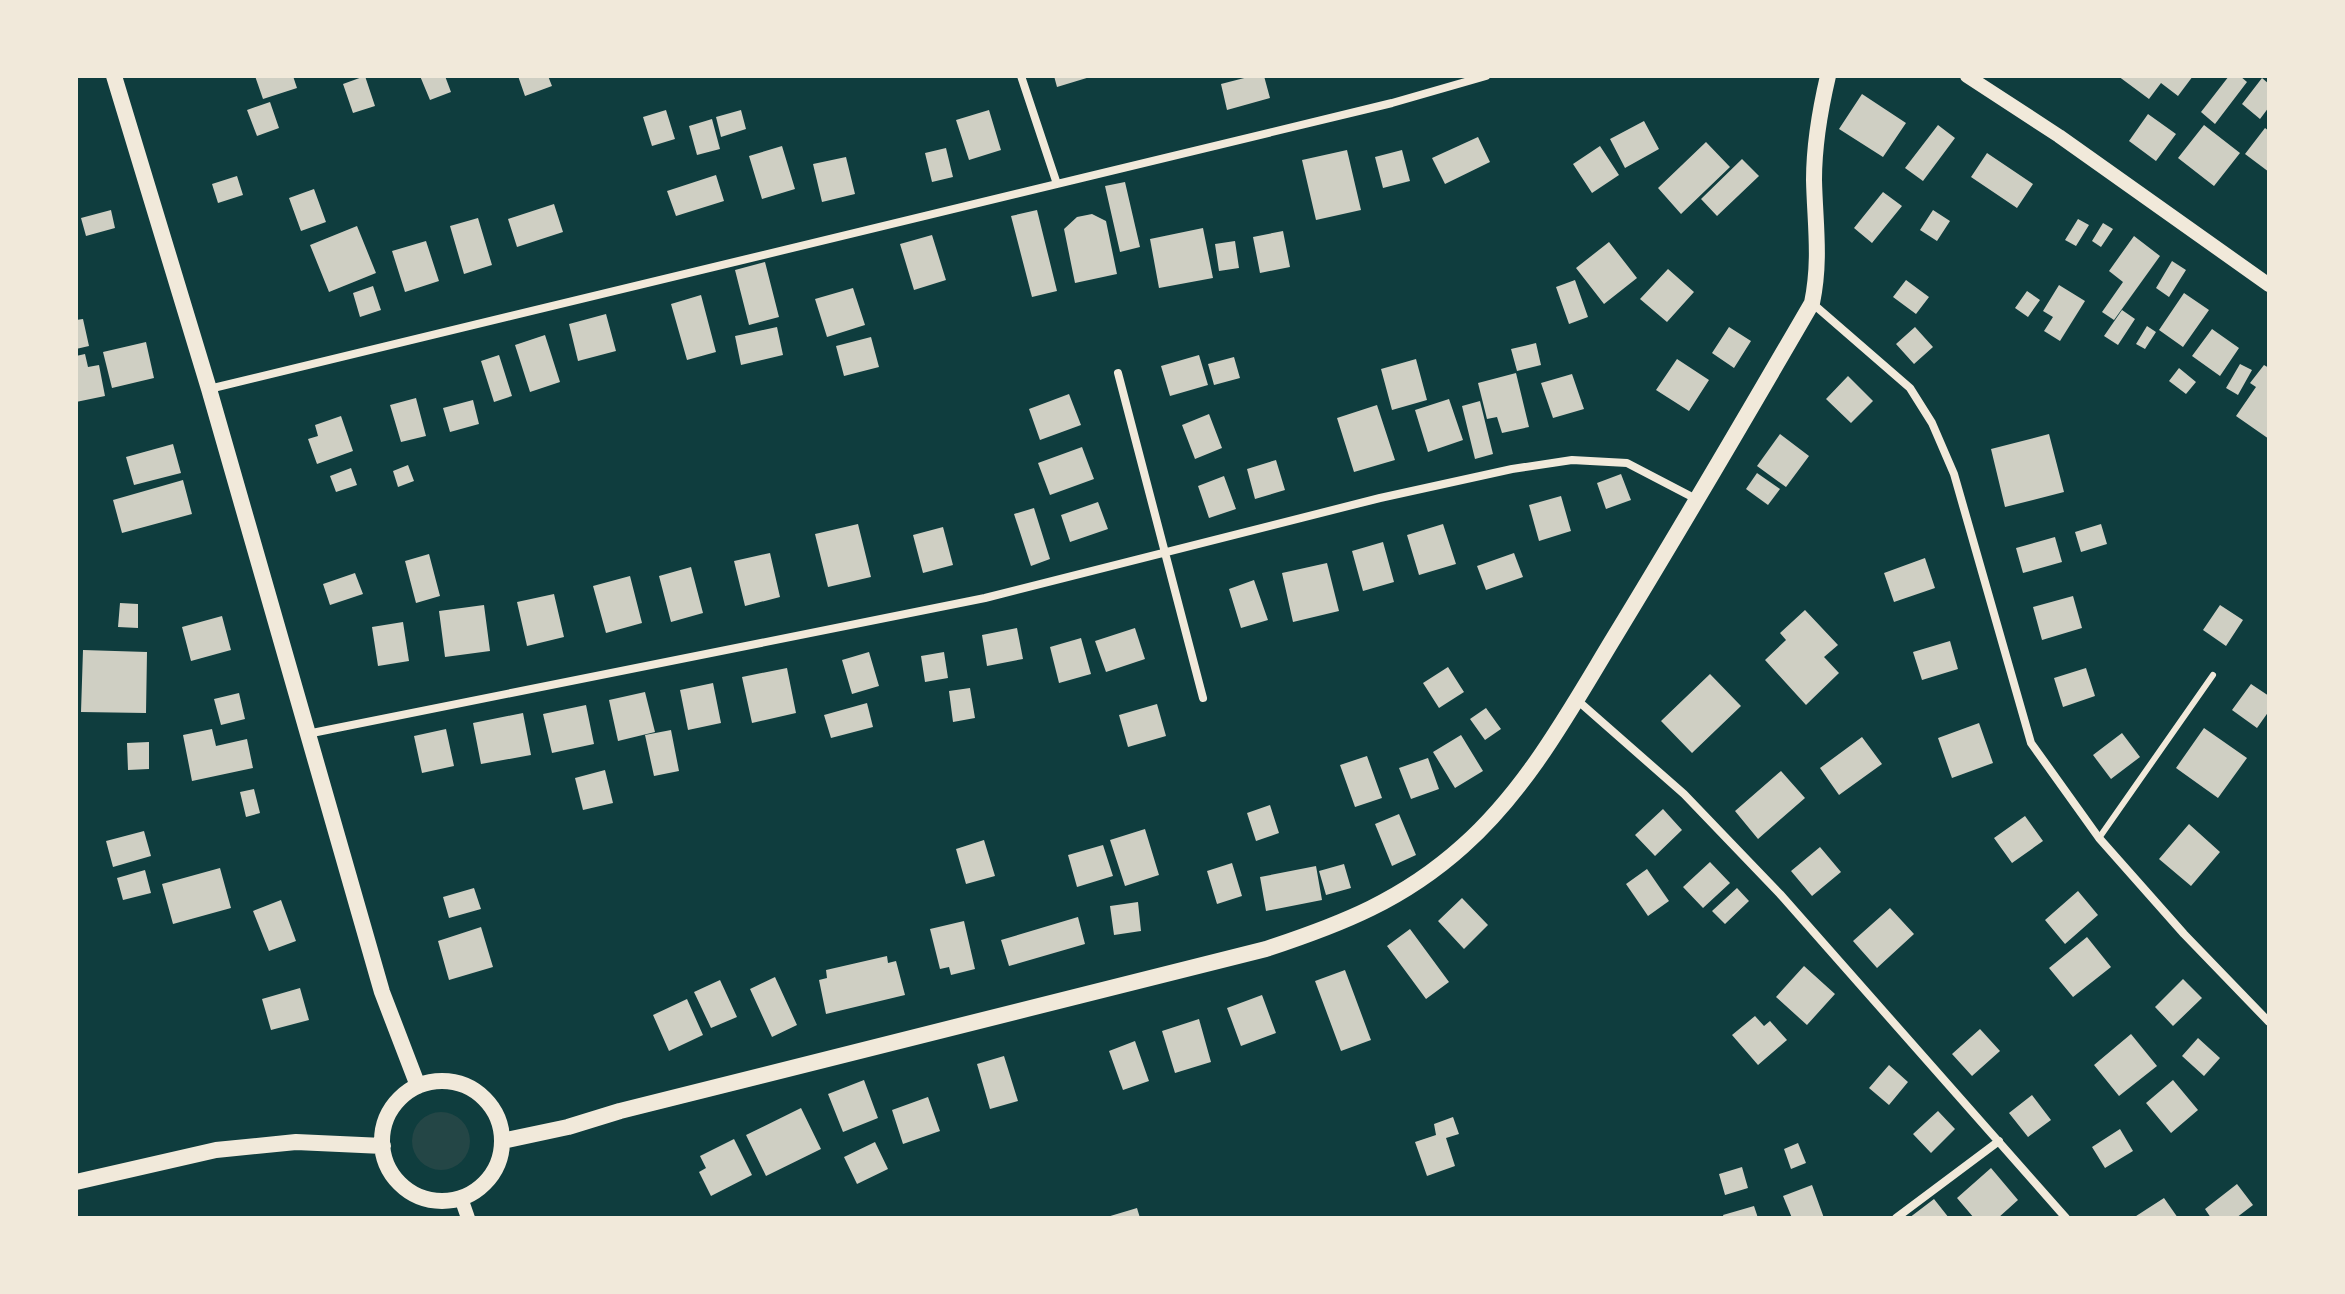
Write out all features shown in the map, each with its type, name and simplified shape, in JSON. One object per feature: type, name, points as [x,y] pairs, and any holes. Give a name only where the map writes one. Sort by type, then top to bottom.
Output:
[{"type":"main road","points":[[114,76],[209,389],[382,992],[418,1086]]},
{"type":"main road","points":[[502,1141],[568,1127],[636,1107],[1251,953],[1359,916],[1395,897],[1432,871],[1492,819],[1536,763],[1698,500],[1812,303],[1818,263],[1814,178],[1816,143],[1828,76]]},
{"type":"main road","points":[[447,1081],[475,1091],[495,1113],[502,1141],[497,1165],[491,1176],[473,1193],[461,1198],[435,1201],[409,1191],[391,1172],[383,1146],[383,1131],[395,1104],[405,1094],[418,1086],[447,1081]]},
{"type":"main road","points":[[76,1182],[216,1150],[296,1142],[383,1146]]},
{"type":"street","points":[[1021,76],[1057,184]]},
{"type":"street","points":[[209,389],[1392,103],[1486,76]]},
{"type":"street","points":[[1967,76],[2059,136],[2269,285]]},
{"type":"street","points":[[1812,303],[1910,388],[1932,423],[1954,474],[2031,743],[2099,838],[2184,934],[2269,1022]]},
{"type":"street","points":[[1118,373],[1203,698]]},
{"type":"street","points":[[307,734],[985,598],[1380,498],[1512,469],[1572,460],[1627,463],[1698,500]]},
{"type":"street","points":[[1576,700],[1684,794],[1780,894],[2066,1218]]},
{"type":"street","points":[[1896,1218],[1999,1141]]},
{"type":"street","points":[[461,1198],[468,1218]]},
{"type":"lane","points":[[2099,838],[2213,675]]},
{"type":"shaded area","points":[[441,1112],[462,1120],[470,1141],[462,1162],[441,1170],[420,1162],[412,1141],[420,1120]]},
{"type":"building","points":[[255,76],[293,76],[297,88],[263,99]]},
{"type":"building","points":[[365,76],[375,106],[353,113],[343,84]]},
{"type":"building","points":[[420,76],[445,76],[451,92],[430,100]]},
{"type":"building","points":[[518,76],[548,76],[552,86],[525,96]]},
{"type":"building","points":[[1054,76],[1090,76],[1090,77],[1057,87]]},
{"type":"building","points":[[1264,76],[1270,98],[1227,110],[1221,84]]},
{"type":"building","points":[[2118,76],[2193,76],[2178,96],[2161,83],[2149,99]]},
{"type":"building","points":[[2229,76],[2240,76],[2247,82],[2215,124],[2201,112]]},
{"type":"building","points":[[2262,78],[2269,84],[2269,107],[2260,119],[2242,104]]},
{"type":"building","points":[[1862,94],[1906,123],[1883,157],[1839,129]]},
{"type":"building","points":[[270,102],[279,128],[257,136],[247,110]]},
{"type":"building","points":[[666,110],[675,139],[652,146],[643,117]]},
{"type":"building","points":[[741,110],[746,129],[721,137],[716,117]]},
{"type":"building","points":[[989,110],[1001,150],[969,160],[956,120]]},
{"type":"building","points":[[2148,114],[2176,134],[2156,161],[2129,141]]},
{"type":"building","points":[[712,119],[720,149],[697,155],[689,126]]},
{"type":"building","points":[[1644,121],[1659,149],[1625,168],[1610,139]]},
{"type":"building","points":[[1938,125],[1955,138],[1923,181],[1905,168]]},
{"type":"building","points":[[2204,125],[2240,153],[2214,186],[2178,158]]},
{"type":"building","points":[[2265,128],[2269,131],[2269,172],[2245,154]]},
{"type":"building","points":[[1478,137],[1490,162],[1445,184],[1432,158]]},
{"type":"building","points":[[1706,142],[1730,167],[1681,214],[1658,188]]},
{"type":"building","points":[[782,146],[795,189],[762,199],[749,156]]},
{"type":"building","points":[[1600,146],[1619,175],[1592,193],[1573,164]]},
{"type":"building","points":[[946,148],[953,177],[932,182],[925,153]]},
{"type":"building","points":[[1347,150],[1361,210],[1316,220],[1302,160]]},
{"type":"building","points":[[1402,150],[1410,181],[1383,188],[1375,157]]},
{"type":"building","points":[[1987,153],[2033,184],[2017,208],[1971,177]]},
{"type":"building","points":[[846,157],[855,194],[822,202],[813,164]]},
{"type":"building","points":[[1742,159],[1759,176],[1717,216],[1701,199]]},
{"type":"building","points":[[716,175],[724,201],[676,216],[667,191]]},
{"type":"building","points":[[237,176],[243,195],[218,203],[212,184]]},
{"type":"building","points":[[1125,182],[1140,247],[1120,252],[1105,186]]},
{"type":"building","points":[[314,189],[326,222],[301,231],[289,198]]},
{"type":"building","points":[[1883,192],[1902,206],[1872,243],[1854,228]]},
{"type":"building","points":[[554,204],[563,232],[517,247],[508,219]]},
{"type":"building","points":[[111,210],[115,228],[86,236],[81,218]]},
{"type":"building","points":[[1037,210],[1057,291],[1032,297],[1011,216]]},
{"type":"building","points":[[1933,210],[1950,221],[1937,241],[1920,230]]},
{"type":"building","points":[[1092,214],[1106,221],[1117,274],[1075,283],[1064,229],[1077,217]]},
{"type":"building","points":[[478,218],[492,265],[464,274],[450,226]]},
{"type":"building","points":[[2078,219],[2089,225],[2076,246],[2065,240]]},
{"type":"building","points":[[2103,223],[2113,229],[2101,247],[2092,241]]},
{"type":"building","points":[[357,226],[376,273],[329,292],[310,245]]},
{"type":"building","points":[[1203,228],[1213,278],[1159,288],[1150,239]]},
{"type":"building","points":[[1283,231],[1290,267],[1260,273],[1253,237]]},
{"type":"building","points":[[932,235],[946,280],[914,290],[900,244]]},
{"type":"building","points":[[2134,236],[2160,256],[2114,320],[2102,312],[2123,282],[2109,271]]},
{"type":"building","points":[[426,241],[439,281],[405,292],[392,251]]},
{"type":"building","points":[[1235,241],[1239,268],[1219,271],[1215,244]]},
{"type":"building","points":[[1609,242],[1637,278],[1604,304],[1576,268]]},
{"type":"building","points":[[2172,261],[2186,270],[2169,297],[2156,288]]},
{"type":"building","points":[[765,262],[779,317],[749,325],[735,270]]},
{"type":"building","points":[[1668,269],[1694,292],[1667,322],[1640,299]]},
{"type":"building","points":[[1575,280],[1588,317],[1569,324],[1556,287]]},
{"type":"building","points":[[1906,280],[1929,297],[1916,314],[1893,297]]},
{"type":"building","points":[[2059,285],[2085,301],[2060,341],[2044,331],[2053,317],[2043,311]]},
{"type":"building","points":[[373,286],[381,310],[360,317],[353,293]]},
{"type":"building","points":[[853,288],[865,325],[827,337],[815,299]]},
{"type":"building","points":[[2027,291],[2040,300],[2028,317],[2015,308]]},
{"type":"building","points":[[2184,293],[2209,310],[2183,347],[2159,330]]},
{"type":"building","points":[[701,295],[716,352],[687,360],[671,304]]},
{"type":"building","points":[[2122,310],[2135,319],[2118,345],[2104,336]]},
{"type":"building","points":[[606,314],[616,351],[578,361],[569,324]]},
{"type":"building","points":[[83,319],[89,346],[76,349],[76,320]]},
{"type":"building","points":[[2147,326],[2156,332],[2145,349],[2136,344]]},
{"type":"building","points":[[777,327],[783,355],[741,365],[735,336]]},
{"type":"building","points":[[1729,327],[1751,341],[1734,368],[1712,353]]},
{"type":"building","points":[[1915,327],[1933,347],[1914,364],[1896,344]]},
{"type":"building","points":[[2212,329],[2239,348],[2220,376],[2192,356]]},
{"type":"building","points":[[545,335],[560,382],[530,392],[515,345]]},
{"type":"building","points":[[871,337],[879,367],[844,376],[836,346]]},
{"type":"building","points":[[146,342],[154,378],[112,388],[103,352]]},
{"type":"building","points":[[1536,343],[1541,365],[1517,371],[1511,349]]},
{"type":"building","points":[[85,354],[88,367],[99,365],[105,396],[76,402],[76,356]]},
{"type":"building","points":[[499,355],[512,396],[494,402],[481,361]]},
{"type":"building","points":[[1199,355],[1208,385],[1170,396],[1161,366]]},
{"type":"building","points":[[1234,357],[1240,378],[1214,385],[1208,364]]},
{"type":"building","points":[[1416,359],[1427,400],[1392,410],[1381,369]]},
{"type":"building","points":[[1677,359],[1709,380],[1689,411],[1656,390]]},
{"type":"building","points":[[2240,364],[2252,370],[2238,395],[2226,388]]},
{"type":"building","points":[[2264,365],[2269,368],[2269,439],[2236,416],[2256,387],[2250,383]]},
{"type":"building","points":[[2179,368],[2196,382],[2186,394],[2169,381]]},
{"type":"building","points":[[1516,373],[1529,427],[1502,433],[1497,417],[1487,419],[1478,383]]},
{"type":"building","points":[[1572,374],[1584,409],[1553,418],[1541,383]]},
{"type":"building","points":[[1848,376],[1873,401],[1851,423],[1826,399]]},
{"type":"building","points":[[1069,394],[1081,425],[1040,440],[1029,409]]},
{"type":"building","points":[[416,398],[426,436],[401,442],[390,405]]},
{"type":"building","points":[[1449,399],[1463,440],[1428,452],[1415,410]]},
{"type":"building","points":[[473,400],[479,424],[450,432],[443,408]]},
{"type":"building","points":[[1480,401],[1493,454],[1475,459],[1462,406]]},
{"type":"building","points":[[1377,405],[1395,460],[1354,472],[1337,418]]},
{"type":"building","points":[[1209,414],[1222,448],[1195,459],[1182,425]]},
{"type":"building","points":[[341,416],[353,451],[317,464],[308,439],[318,436],[315,425]]},
{"type":"building","points":[[1780,434],[1809,456],[1786,487],[1757,466]]},
{"type":"building","points":[[2049,434],[2064,492],[2005,507],[1991,449]]},
{"type":"building","points":[[173,444],[181,473],[134,485],[126,457]]},
{"type":"building","points":[[1082,447],[1094,479],[1050,495],[1038,463]]},
{"type":"building","points":[[1276,460],[1285,490],[1255,499],[1247,469]]},
{"type":"building","points":[[408,465],[414,481],[398,487],[393,471]]},
{"type":"building","points":[[351,468],[357,485],[336,492],[330,476]]},
{"type":"building","points":[[1757,473],[1780,489],[1768,505],[1746,489]]},
{"type":"building","points":[[1621,474],[1631,500],[1606,509],[1597,483]]},
{"type":"building","points":[[1224,476],[1236,509],[1209,518],[1198,486]]},
{"type":"building","points":[[183,480],[192,514],[122,533],[113,500]]},
{"type":"building","points":[[1561,496],[1571,531],[1539,541],[1529,505]]},
{"type":"building","points":[[1098,502],[1108,529],[1070,542],[1061,515]]},
{"type":"building","points":[[1034,508],[1050,559],[1031,566],[1014,514]]},
{"type":"building","points":[[858,524],[871,577],[828,587],[815,534]]},
{"type":"building","points":[[1443,524],[1456,564],[1419,575],[1407,535]]},
{"type":"building","points":[[2101,524],[2107,544],[2081,552],[2075,532]]},
{"type":"building","points":[[943,527],[953,565],[923,573],[913,535]]},
{"type":"building","points":[[2055,537],[2062,562],[2023,573],[2016,548]]},
{"type":"building","points":[[1383,542],[1394,582],[1363,591],[1352,551]]},
{"type":"building","points":[[770,553],[780,597],[745,606],[734,561]]},
{"type":"building","points":[[1514,553],[1523,577],[1486,590],[1477,566]]},
{"type":"building","points":[[429,554],[440,596],[416,603],[405,561]]},
{"type":"building","points":[[1925,558],[1935,588],[1894,602],[1884,573]]},
{"type":"building","points":[[1327,563],[1339,611],[1293,622],[1282,573]]},
{"type":"building","points":[[691,567],[703,613],[671,622],[659,576]]},
{"type":"building","points":[[355,573],[363,594],[330,605],[323,584]]},
{"type":"building","points":[[630,576],[642,623],[606,633],[593,586]]},
{"type":"building","points":[[1254,580],[1268,620],[1241,628],[1229,589]]},
{"type":"building","points":[[554,594],[564,637],[527,646],[517,602]]},
{"type":"building","points":[[2073,596],[2082,628],[2042,640],[2033,607]]},
{"type":"building","points":[[120,603],[138,604],[138,628],[118,627]]},
{"type":"building","points":[[484,605],[490,651],[445,657],[439,611]]},
{"type":"building","points":[[2220,605],[2243,620],[2226,646],[2203,630]]},
{"type":"building","points":[[1805,610],[1838,645],[1824,657],[1839,673],[1806,705],[1765,660],[1786,640],[1780,633]]},
{"type":"building","points":[[222,616],[231,650],[191,661],[182,627]]},
{"type":"building","points":[[403,622],[409,661],[378,666],[372,627]]},
{"type":"building","points":[[1017,628],[1023,659],[987,666],[982,635]]},
{"type":"building","points":[[1135,628],[1145,659],[1106,672],[1095,641]]},
{"type":"building","points":[[1081,638],[1091,674],[1059,683],[1050,647]]},
{"type":"building","points":[[1950,641],[1958,669],[1922,680],[1913,652]]},
{"type":"building","points":[[83,650],[147,652],[146,713],[81,712]]},
{"type":"building","points":[[869,652],[879,686],[852,694],[842,660]]},
{"type":"building","points":[[944,652],[948,678],[925,682],[921,656]]},
{"type":"building","points":[[1448,667],[1464,692],[1439,708],[1423,683]]},
{"type":"building","points":[[787,668],[796,713],[752,723],[742,677]]},
{"type":"building","points":[[2086,668],[2095,696],[2063,707],[2054,678]]},
{"type":"building","points":[[1710,674],[1741,706],[1692,753],[1661,721]]},
{"type":"building","points":[[713,683],[721,723],[688,730],[680,690]]},
{"type":"building","points":[[2251,684],[2269,696],[2269,711],[2257,728],[2232,710]]},
{"type":"building","points":[[970,688],[975,718],[953,722],[949,691]]},
{"type":"building","points":[[645,692],[655,732],[618,741],[609,700]]},
{"type":"building","points":[[239,693],[245,719],[221,725],[214,699]]},
{"type":"building","points":[[867,703],[873,727],[831,738],[824,715]]},
{"type":"building","points":[[1157,704],[1166,736],[1128,747],[1119,715]]},
{"type":"building","points":[[586,705],[594,744],[552,753],[543,714]]},
{"type":"building","points":[[1486,708],[1501,729],[1485,740],[1470,719]]},
{"type":"building","points":[[523,713],[531,755],[481,764],[473,723]]},
{"type":"building","points":[[1979,723],[1993,763],[1952,778],[1938,738]]},
{"type":"building","points":[[2204,728],[2247,758],[2218,798],[2176,768]]},
{"type":"building","points":[[212,729],[216,746],[247,739],[253,768],[192,781],[183,735]]},
{"type":"building","points":[[446,729],[454,766],[422,773],[414,736]]},
{"type":"building","points":[[671,730],[679,771],[654,776],[645,735]]},
{"type":"building","points":[[2122,733],[2140,757],[2111,779],[2093,755]]},
{"type":"building","points":[[1461,735],[1483,771],[1455,788],[1433,752]]},
{"type":"building","points":[[1862,737],[1882,764],[1839,795],[1820,768]]},
{"type":"building","points":[[149,742],[149,769],[128,770],[127,743]]},
{"type":"building","points":[[1367,756],[1382,798],[1355,807],[1340,765]]},
{"type":"building","points":[[1428,758],[1439,789],[1411,799],[1399,768]]},
{"type":"building","points":[[605,770],[613,803],[583,810],[575,778]]},
{"type":"building","points":[[1781,771],[1805,798],[1758,839],[1735,811]]},
{"type":"building","points":[[254,789],[260,813],[246,817],[240,792]]},
{"type":"building","points":[[1270,805],[1279,833],[1256,841],[1247,813]]},
{"type":"building","points":[[1663,809],[1682,830],[1655,856],[1635,835]]},
{"type":"building","points":[[1399,814],[1416,855],[1392,866],[1375,824]]},
{"type":"building","points":[[2025,816],[2043,841],[2012,863],[1994,838]]},
{"type":"building","points":[[2189,824],[2220,852],[2191,886],[2159,859]]},
{"type":"building","points":[[1145,829],[1159,875],[1125,886],[1110,840]]},
{"type":"building","points":[[144,831],[151,856],[113,867],[106,841]]},
{"type":"building","points":[[984,840],[995,876],[966,884],[956,849]]},
{"type":"building","points":[[1103,845],[1113,876],[1077,887],[1068,855]]},
{"type":"building","points":[[1820,847],[1841,872],[1812,896],[1791,871]]},
{"type":"building","points":[[1710,862],[1730,883],[1703,908],[1683,887]]},
{"type":"building","points":[[1232,863],[1242,896],[1217,904],[1207,871]]},
{"type":"building","points":[[1344,864],[1351,888],[1326,895],[1319,871]]},
{"type":"building","points":[[1316,866],[1322,900],[1266,911],[1260,877]]},
{"type":"building","points":[[220,868],[231,908],[173,924],[162,884]]},
{"type":"building","points":[[1647,869],[1669,901],[1648,916],[1626,884]]},
{"type":"building","points":[[145,870],[151,893],[123,900],[117,878]]},
{"type":"building","points":[[474,888],[481,909],[449,918],[443,897]]},
{"type":"building","points":[[1737,888],[1749,901],[1725,924],[1712,911]]},
{"type":"building","points":[[2078,891],[2098,915],[2065,944],[2045,920]]},
{"type":"building","points":[[1462,898],[1488,925],[1464,949],[1438,921]]},
{"type":"building","points":[[281,900],[296,941],[269,951],[253,911]]},
{"type":"building","points":[[1138,902],[1141,931],[1114,935],[1110,906]]},
{"type":"building","points":[[1890,908],[1914,934],[1877,968],[1853,941]]},
{"type":"building","points":[[1078,917],[1085,944],[1009,966],[1001,940]]},
{"type":"building","points":[[964,921],[975,969],[951,975],[949,967],[940,969],[930,929]]},
{"type":"building","points":[[481,927],[493,967],[449,980],[438,941]]},
{"type":"building","points":[[1410,929],[1449,982],[1426,999],[1387,946]]},
{"type":"building","points":[[2087,937],[2111,967],[2073,997],[2049,968]]},
{"type":"building","points":[[887,956],[888,963],[896,961],[905,995],[826,1014],[819,980],[827,978],[826,970]]},
{"type":"building","points":[[1804,966],[1835,994],[1807,1025],[1776,997]]},
{"type":"building","points":[[1345,970],[1371,1040],[1341,1051],[1315,981]]},
{"type":"building","points":[[775,977],[797,1025],[772,1037],[750,989]]},
{"type":"building","points":[[2183,979],[2202,998],[2173,1026],[2155,1007]]},
{"type":"building","points":[[720,980],[737,1017],[711,1028],[694,992]]},
{"type":"building","points":[[300,988],[309,1020],[271,1030],[262,999]]},
{"type":"building","points":[[1262,995],[1276,1033],[1241,1046],[1227,1008]]},
{"type":"building","points":[[687,999],[703,1035],[669,1051],[653,1015]]},
{"type":"building","points":[[1755,1016],[1764,1026],[1770,1021],[1787,1040],[1758,1065],[1732,1035]]},
{"type":"building","points":[[1199,1019],[1211,1062],[1175,1073],[1162,1031]]},
{"type":"building","points":[[1980,1029],[2000,1051],[1972,1076],[1952,1054]]},
{"type":"building","points":[[2131,1034],[2157,1066],[2119,1096],[2094,1065]]},
{"type":"building","points":[[2198,1038],[2220,1058],[2204,1076],[2182,1056]]},
{"type":"building","points":[[1135,1041],[1149,1081],[1123,1090],[1109,1051]]},
{"type":"building","points":[[1004,1056],[1018,1101],[990,1109],[977,1064]]},
{"type":"building","points":[[1889,1065],[1908,1082],[1889,1105],[1869,1088]]},
{"type":"building","points":[[864,1080],[878,1118],[843,1132],[828,1094]]},
{"type":"building","points":[[2173,1080],[2198,1110],[2171,1133],[2146,1103]]},
{"type":"building","points":[[2032,1095],[2051,1120],[2028,1137],[2009,1113]]},
{"type":"building","points":[[928,1097],[940,1131],[903,1144],[892,1110]]},
{"type":"building","points":[[801,1108],[821,1149],[766,1176],[746,1135]]},
{"type":"building","points":[[1938,1111],[1955,1129],[1931,1153],[1913,1134]]},
{"type":"building","points":[[1453,1117],[1459,1134],[1446,1138],[1455,1166],[1427,1176],[1415,1142],[1436,1135],[1434,1124]]},
{"type":"building","points":[[2120,1129],[2133,1151],[2105,1168],[2092,1147]]},
{"type":"building","points":[[734,1139],[752,1175],[711,1196],[699,1172],[706,1168],[700,1156]]},
{"type":"building","points":[[875,1142],[888,1169],[857,1184],[844,1157]]},
{"type":"building","points":[[1798,1143],[1806,1163],[1791,1169],[1784,1149]]},
{"type":"building","points":[[1742,1167],[1748,1188],[1725,1195],[1719,1174]]},
{"type":"building","points":[[1991,1168],[2018,1200],[1998,1218],[1974,1218],[1957,1198]]},
{"type":"building","points":[[2237,1184],[2253,1205],[2236,1218],[2211,1218],[2205,1209]]},
{"type":"building","points":[[1812,1185],[1824,1218],[1792,1218],[1783,1196]]},
{"type":"building","points":[[2164,1198],[2178,1218],[2133,1218]]},
{"type":"building","points":[[1934,1199],[1949,1218],[1909,1218]]},
{"type":"building","points":[[1754,1206],[1758,1218],[1724,1218],[1723,1215]]},
{"type":"building","points":[[1137,1208],[1140,1218],[1107,1218],[1107,1217]]}]
